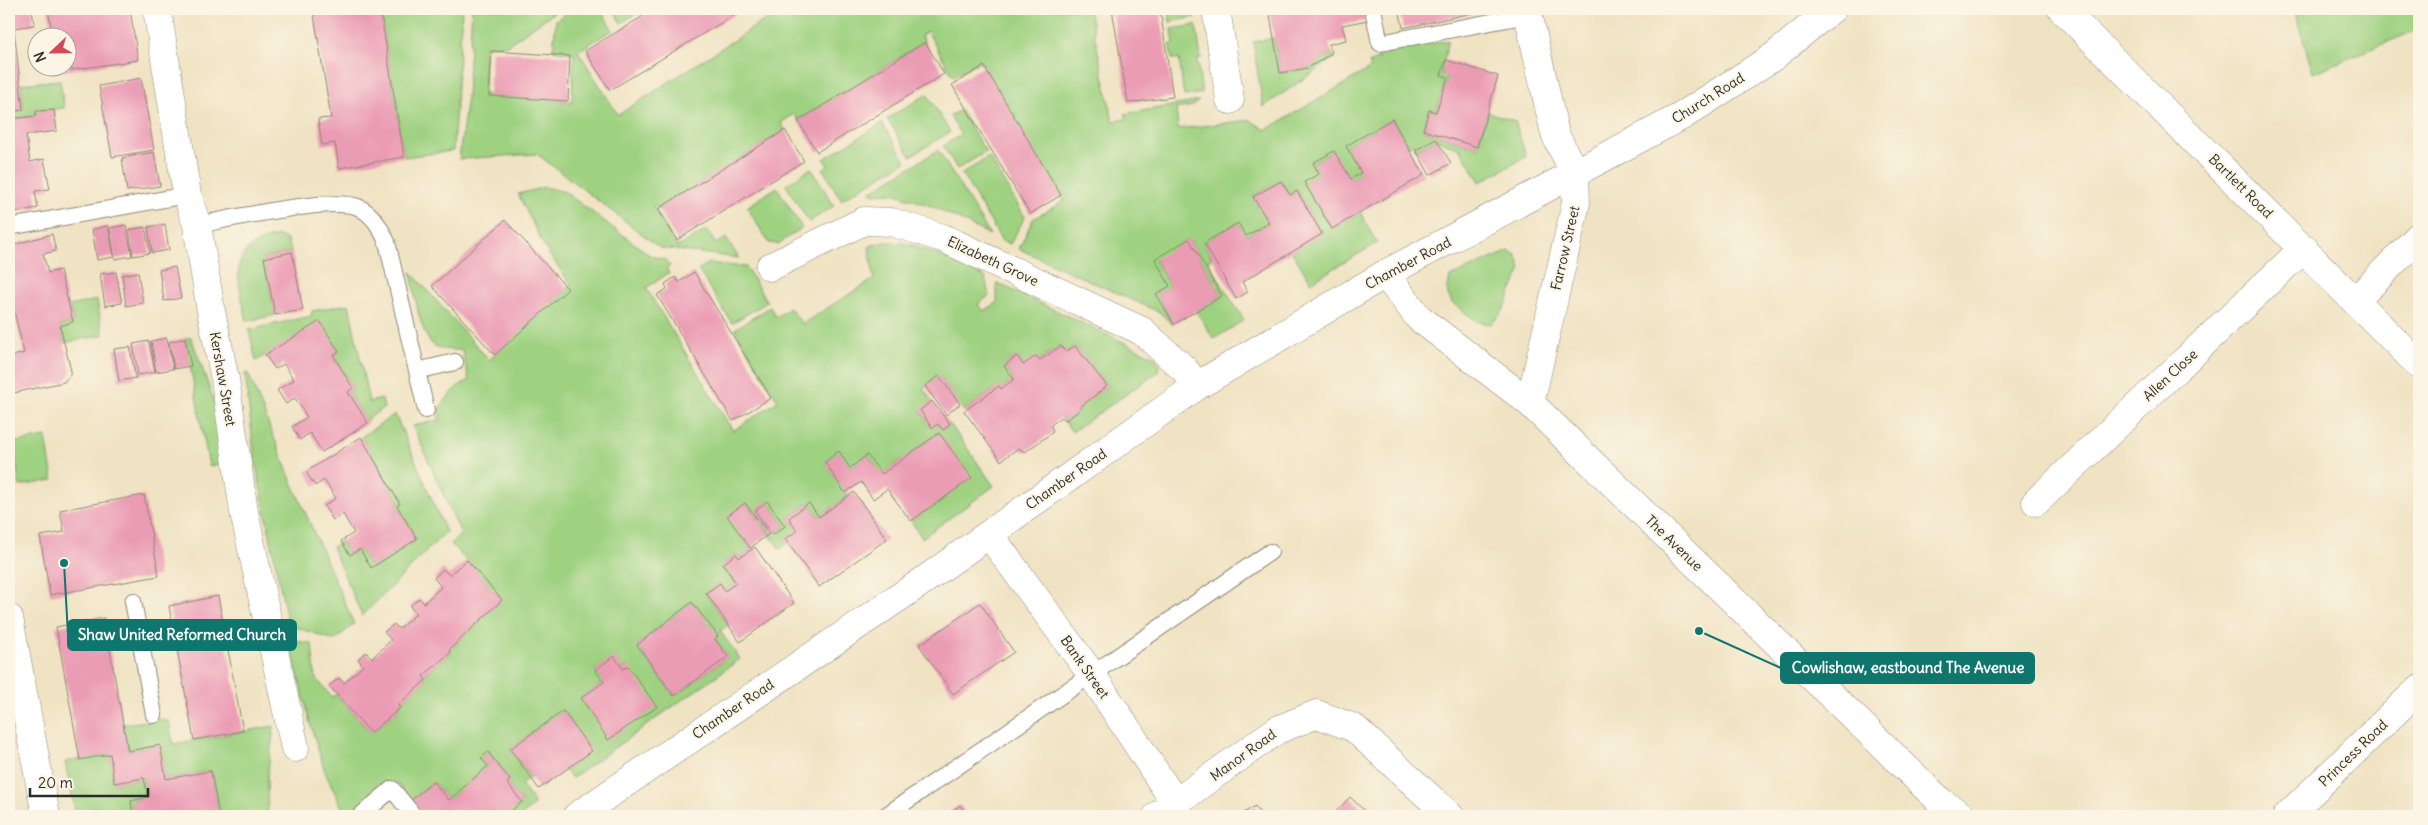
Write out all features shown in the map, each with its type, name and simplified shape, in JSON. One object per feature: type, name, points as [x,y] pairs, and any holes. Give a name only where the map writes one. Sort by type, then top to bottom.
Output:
[{"type":"street","name":"Kershaw Street","points":[[157,9],[187,194],[197,225],[211,311],[225,379],[244,512],[295,748]]},
{"type":"street","points":[[1216,9],[1230,100]]},
{"type":"street","name":"Church Road","points":[[1575,174],[1682,116],[1773,57],[1832,9]]},
{"type":"street","name":"Bartlett Road","points":[[2062,9],[2304,248],[2419,365]]},
{"type":"street","name":"Farrow Street","points":[[1527,12],[1555,134],[1575,174],[1576,203],[1530,403]]},
{"type":"street","name":"Chamber Road","points":[[578,816],[989,534],[1197,386],[1385,274],[1575,174]]},
{"type":"street","name":"Elizabeth Grove","points":[[770,268],[864,221],[892,222],[943,238],[1142,331],[1184,369],[1197,386]]},
{"type":"street","points":[[2355,301],[2419,236]]},
{"type":"street","name":"Allen Close","points":[[2036,502],[2304,248]]},
{"type":"street","name":"The Avenue","points":[[1385,274],[1419,318],[1530,403],[1940,802],[1962,816]]},
{"type":"street","name":"Bank Street","points":[[989,534],[1092,675],[1167,810]]},
{"type":"street","points":[[9,618],[46,816]]},
{"type":"street","name":"Princess Road","points":[[2287,816],[2419,689]]},
{"type":"street","name":"Manor Road","points":[[1167,810],[1277,730],[1316,714],[1354,728],[1450,816]]},
{"type":"lane","points":[[1373,9],[1380,43],[1527,12]]},
{"type":"lane","points":[[9,227],[187,194]]},
{"type":"lane","points":[[197,225],[300,208],[344,203],[369,214],[379,225],[387,242],[426,410]]},
{"type":"lane","points":[[417,371],[455,362]]},
{"type":"lane","points":[[885,816],[1270,552]]},
{"type":"lane","points":[[133,601],[154,715]]},
{"type":"lane","points":[[360,816],[392,789],[414,816]]},
{"type":"green space","points":[[380,9],[462,9],[453,151],[404,157]]},
{"type":"green space","points":[[472,9],[559,9],[507,45],[485,46],[484,95],[568,101],[572,104],[574,53],[553,50],[556,20],[572,9],[600,9],[613,30],[578,51],[618,115],[782,9],[1089,9],[1113,121],[1127,119],[1125,114],[1199,101],[1192,106],[1176,109],[1178,129],[1250,120],[1266,130],[1371,68],[1369,63],[1391,51],[1448,40],[1441,74],[1448,77],[1436,112],[1429,110],[1423,130],[1477,147],[1488,112],[1515,121],[1526,157],[1480,182],[1460,149],[1436,139],[1416,150],[1412,144],[1408,147],[1392,119],[1346,146],[1361,173],[1351,179],[1333,151],[1313,163],[1319,174],[1305,182],[1332,229],[1360,212],[1377,243],[1311,282],[1292,252],[1322,233],[1297,191],[1290,195],[1281,181],[1253,196],[1269,223],[1246,236],[1238,223],[1204,243],[1212,258],[1207,261],[1244,320],[1214,339],[1196,311],[1222,296],[1189,239],[1155,260],[1170,286],[1157,294],[1173,325],[1159,312],[1019,249],[1033,219],[1064,201],[980,61],[953,76],[927,31],[921,36],[925,42],[798,121],[794,114],[781,123],[785,130],[658,209],[656,205],[653,206],[677,247],[707,230],[716,244],[726,238],[739,258],[660,248],[537,154],[459,159],[467,96]]},
{"type":"green space","points":[[612,9],[644,9],[621,23]]},
{"type":"green space","points":[[1169,9],[1194,9],[1195,17],[1170,22]]},
{"type":"green space","points":[[2294,9],[2419,9],[2419,29],[2313,73]]},
{"type":"green space","points":[[1196,25],[1201,58],[1197,59],[1202,93],[1184,96],[1179,59],[1172,59],[1169,45],[1174,44],[1172,29]]},
{"type":"green space","points":[[1274,38],[1280,73],[1308,68],[1332,53],[1334,58],[1263,107],[1253,42]]},
{"type":"green space","points":[[60,80],[64,108],[36,111],[36,116],[9,119],[9,112],[23,110],[21,84]]},
{"type":"green space","points":[[927,94],[950,132],[911,156],[887,119]]},
{"type":"green space","points":[[960,110],[986,152],[957,169],[943,146],[961,135],[950,116]]},
{"type":"green space","points":[[882,123],[906,161],[841,200],[823,169],[828,166],[824,159]]},
{"type":"green space","points":[[938,150],[990,235],[934,207],[893,193],[873,194],[870,192]]},
{"type":"green space","points":[[989,157],[1025,217],[1010,244],[1002,241],[962,174]]},
{"type":"green space","points":[[811,168],[834,206],[809,222],[786,185]]},
{"type":"green space","points":[[545,187],[565,192],[651,256],[666,260],[670,266],[666,268],[669,273],[646,288],[733,431],[778,401],[735,329],[770,307],[776,317],[790,308],[802,324],[874,279],[869,247],[882,243],[896,242],[927,250],[985,277],[989,296],[978,304],[984,311],[997,303],[997,283],[1155,357],[1159,365],[1158,372],[1072,432],[1061,417],[1067,419],[1079,411],[1080,407],[1107,386],[1075,346],[1065,352],[1060,346],[1040,360],[1023,365],[1017,356],[1004,366],[1014,379],[1001,389],[999,386],[964,411],[939,376],[923,388],[932,401],[920,411],[932,427],[938,424],[943,430],[950,424],[994,486],[922,538],[911,521],[971,478],[939,433],[882,474],[867,455],[850,468],[839,452],[825,462],[848,496],[819,517],[809,503],[789,518],[797,531],[788,543],[780,549],[746,503],[728,516],[752,550],[739,558],[736,554],[723,564],[736,583],[725,591],[720,583],[706,593],[728,625],[720,631],[740,659],[572,778],[565,770],[591,751],[563,711],[510,749],[530,777],[521,784],[535,804],[521,816],[505,816],[522,802],[507,783],[510,780],[488,752],[481,758],[488,766],[449,800],[433,782],[411,800],[396,782],[353,816],[346,816],[325,772],[310,723],[289,639],[312,644],[315,677],[332,697],[336,694],[371,733],[400,708],[398,705],[426,680],[423,676],[451,653],[449,650],[502,600],[451,544],[461,534],[413,426],[439,420],[439,408],[457,387],[469,380],[462,350],[445,349],[435,346],[425,334],[418,313],[411,272],[489,360],[571,285],[545,248],[518,194]],"holes":[[[767,501],[785,526],[772,535],[755,511]],[[692,602],[715,634],[715,639],[728,657],[674,696],[637,645]],[[614,657],[623,669],[628,666],[608,739],[581,698],[604,682],[595,670]]]},
{"type":"green space","points":[[777,187],[802,228],[778,244],[769,243],[747,207]]},
{"type":"green space","points":[[280,236],[287,240],[292,252],[264,258],[275,315],[247,321],[240,292],[239,266],[243,256],[250,247],[262,241]]},
{"type":"green space","points":[[1509,251],[1516,255],[1521,269],[1503,311],[1491,324],[1478,322],[1452,303],[1447,292],[1450,277]]},
{"type":"green space","points":[[708,263],[746,267],[767,302],[732,323],[698,270]]},
{"type":"green space","points":[[97,300],[103,335],[64,343],[60,326],[73,322],[69,306]]},
{"type":"green space","points":[[349,304],[369,402],[382,399],[384,408],[366,420],[348,392],[353,388],[333,355],[338,352],[320,322],[256,361],[249,330],[311,316],[312,311]]},
{"type":"green space","points":[[191,337],[213,398],[223,464],[209,466],[185,339]]},
{"type":"green space","points":[[248,373],[289,475],[354,624],[335,640],[288,625],[255,461],[245,374]]},
{"type":"green space","points":[[395,414],[446,532],[362,616],[332,547],[341,541],[350,555],[360,549],[371,568],[417,539],[397,506],[400,504],[361,437]]},
{"type":"green space","points":[[46,437],[53,480],[20,486],[12,443]]},
{"type":"green space","points":[[163,719],[163,721],[169,721],[173,744],[274,726],[267,778],[268,816],[219,816],[211,771],[166,779],[160,745],[128,751],[123,724]]},
{"type":"green space","points":[[110,754],[114,783],[144,778],[148,797],[131,801],[133,816],[76,816],[65,762]]},
{"type":"building","points":[[9,9],[12,11],[32,9],[34,25],[14,28],[23,110],[9,112]]},
{"type":"building","points":[[48,9],[130,9],[138,60],[78,69],[78,28],[51,28]]},
{"type":"building","points":[[313,9],[380,9],[404,157],[339,168],[335,143],[322,145],[318,119],[331,118]]},
{"type":"building","points":[[655,9],[744,9],[610,90],[585,51]]},
{"type":"building","points":[[1112,9],[1160,9],[1173,97],[1128,103]]},
{"type":"building","points":[[1269,9],[1328,9],[1328,11],[1366,9],[1368,20],[1342,25],[1346,40],[1329,44],[1332,53],[1308,68],[1280,73]]},
{"type":"building","points":[[1399,9],[1481,9],[1482,11],[1403,28]]},
{"type":"building","points":[[925,42],[944,74],[817,152],[798,121]]},
{"type":"building","points":[[492,51],[570,56],[568,101],[489,96]]},
{"type":"building","points":[[1446,60],[1498,76],[1477,147],[1423,130],[1429,110],[1436,112],[1448,77],[1441,75]]},
{"type":"building","points":[[984,66],[1061,195],[1030,214],[952,85]]},
{"type":"building","points":[[141,78],[154,150],[112,157],[99,86]]},
{"type":"building","points":[[54,110],[57,131],[26,135],[30,162],[44,159],[50,189],[35,191],[38,208],[9,213],[9,119],[36,116],[36,111]]},
{"type":"building","points":[[1392,119],[1424,175],[1332,229],[1304,182],[1319,174],[1313,163],[1334,151],[1351,179],[1361,173],[1346,146]]},
{"type":"building","points":[[785,130],[804,161],[677,240],[658,209]]},
{"type":"building","points":[[1436,139],[1451,163],[1430,175],[1416,150]]},
{"type":"building","points":[[154,152],[160,186],[127,191],[122,158]]},
{"type":"building","points":[[1281,181],[1290,195],[1297,191],[1322,234],[1242,282],[1248,292],[1236,299],[1204,243],[1238,223],[1246,236],[1269,223],[1253,197]]},
{"type":"building","points":[[505,220],[568,289],[495,355],[432,286]]},
{"type":"building","points":[[165,224],[169,250],[152,253],[148,227]]},
{"type":"building","points":[[126,225],[132,256],[115,259],[110,228]]},
{"type":"building","points":[[108,226],[114,257],[97,260],[92,229]]},
{"type":"building","points":[[145,227],[150,253],[133,256],[129,230]]},
{"type":"building","points":[[52,234],[56,251],[43,254],[48,273],[60,270],[73,322],[60,326],[71,371],[70,375],[64,382],[9,394],[9,357],[24,353],[9,290],[9,246]]},
{"type":"building","points":[[1189,239],[1222,296],[1174,324],[1156,294],[1170,286],[1155,259]]},
{"type":"building","points":[[292,252],[303,310],[275,315],[264,258]]},
{"type":"building","points":[[175,267],[181,298],[164,301],[159,270]]},
{"type":"building","points":[[116,272],[122,303],[105,306],[100,274]]},
{"type":"building","points":[[138,272],[143,303],[126,306],[122,275]]},
{"type":"building","points":[[694,272],[771,398],[733,421],[657,295],[667,289],[665,284],[675,277],[679,282]]},
{"type":"building","points":[[320,321],[339,352],[333,355],[353,388],[348,392],[368,423],[322,452],[310,433],[300,440],[292,427],[307,417],[295,398],[286,404],[277,390],[294,380],[284,364],[275,369],[265,355]]},
{"type":"building","points":[[167,338],[173,369],[156,372],[151,341]]},
{"type":"building","points":[[185,338],[191,366],[174,369],[169,342]]},
{"type":"building","points":[[149,341],[155,372],[138,375],[133,344]]},
{"type":"building","points":[[1061,346],[1065,352],[1075,346],[1107,386],[1080,407],[1079,411],[1066,420],[1061,417],[1051,425],[1053,432],[1025,452],[1018,448],[1001,461],[964,411],[999,386],[1001,389],[1014,379],[1004,366],[1017,356],[1023,365],[1036,356],[1040,360]]},
{"type":"building","points":[[130,347],[136,378],[119,381],[114,349]]},
{"type":"building","points":[[939,376],[960,404],[946,415],[925,386]]},
{"type":"building","points":[[932,401],[950,424],[943,430],[938,424],[932,428],[920,410]]},
{"type":"building","points":[[939,433],[972,478],[911,521],[887,489],[873,499],[861,482],[845,493],[825,462],[839,451],[850,468],[867,455],[882,474]]},
{"type":"building","points":[[361,437],[400,504],[397,506],[417,539],[371,568],[360,549],[350,555],[341,541],[354,533],[343,514],[333,520],[324,506],[336,498],[324,480],[315,486],[306,472]]},
{"type":"building","points":[[854,492],[887,539],[819,587],[785,539],[797,531],[789,518],[809,503],[819,517]]},
{"type":"building","points":[[144,495],[159,576],[50,595],[40,536],[64,532],[60,510]]},
{"type":"building","points":[[767,501],[785,526],[773,535],[755,511]]},
{"type":"building","points":[[745,503],[769,534],[750,548],[727,516]]},
{"type":"building","points":[[755,547],[794,603],[740,642],[706,593],[720,583],[725,591],[736,583],[723,564],[736,554],[739,558]]},
{"type":"building","points":[[467,560],[502,600],[449,650],[451,652],[423,676],[426,680],[398,705],[400,708],[371,733],[329,686],[339,678],[344,683],[363,666],[358,659],[366,652],[372,658],[391,640],[384,632],[394,624],[399,629],[416,614],[410,606],[419,598],[424,603],[441,587],[434,578],[443,569],[449,575]]},
{"type":"building","points":[[218,596],[243,731],[194,740],[169,606]]},
{"type":"building","points":[[692,602],[718,636],[715,639],[728,657],[674,696],[637,645]]},
{"type":"building","points":[[980,603],[1014,652],[953,694],[919,645]]},
{"type":"building","points":[[104,618],[128,751],[160,745],[166,779],[211,771],[219,816],[133,816],[131,801],[148,797],[144,778],[114,783],[110,754],[80,760],[56,627]]},
{"type":"building","points":[[614,656],[623,669],[628,666],[657,707],[608,740],[581,698],[604,682],[595,670]]},
{"type":"building","points":[[563,711],[592,751],[539,789],[510,749]]},
{"type":"building","points":[[488,752],[510,780],[507,783],[522,802],[505,816],[425,816],[411,800],[433,782],[449,800],[488,766],[481,758]]},
{"type":"building","points":[[1350,797],[1370,816],[1332,816]]},
{"type":"building","points":[[10,802],[13,816],[9,816]]},
{"type":"building","points":[[960,805],[968,816],[944,816]]},
{"type":"building","points":[[1255,806],[1262,816],[1239,816]]},
{"type":"place","name":"Shaw United Reformed Church","points":[[64,563]]},
{"type":"place","name":"Cowlishaw, eastbound The Avenue","points":[[1699,631]]}]
